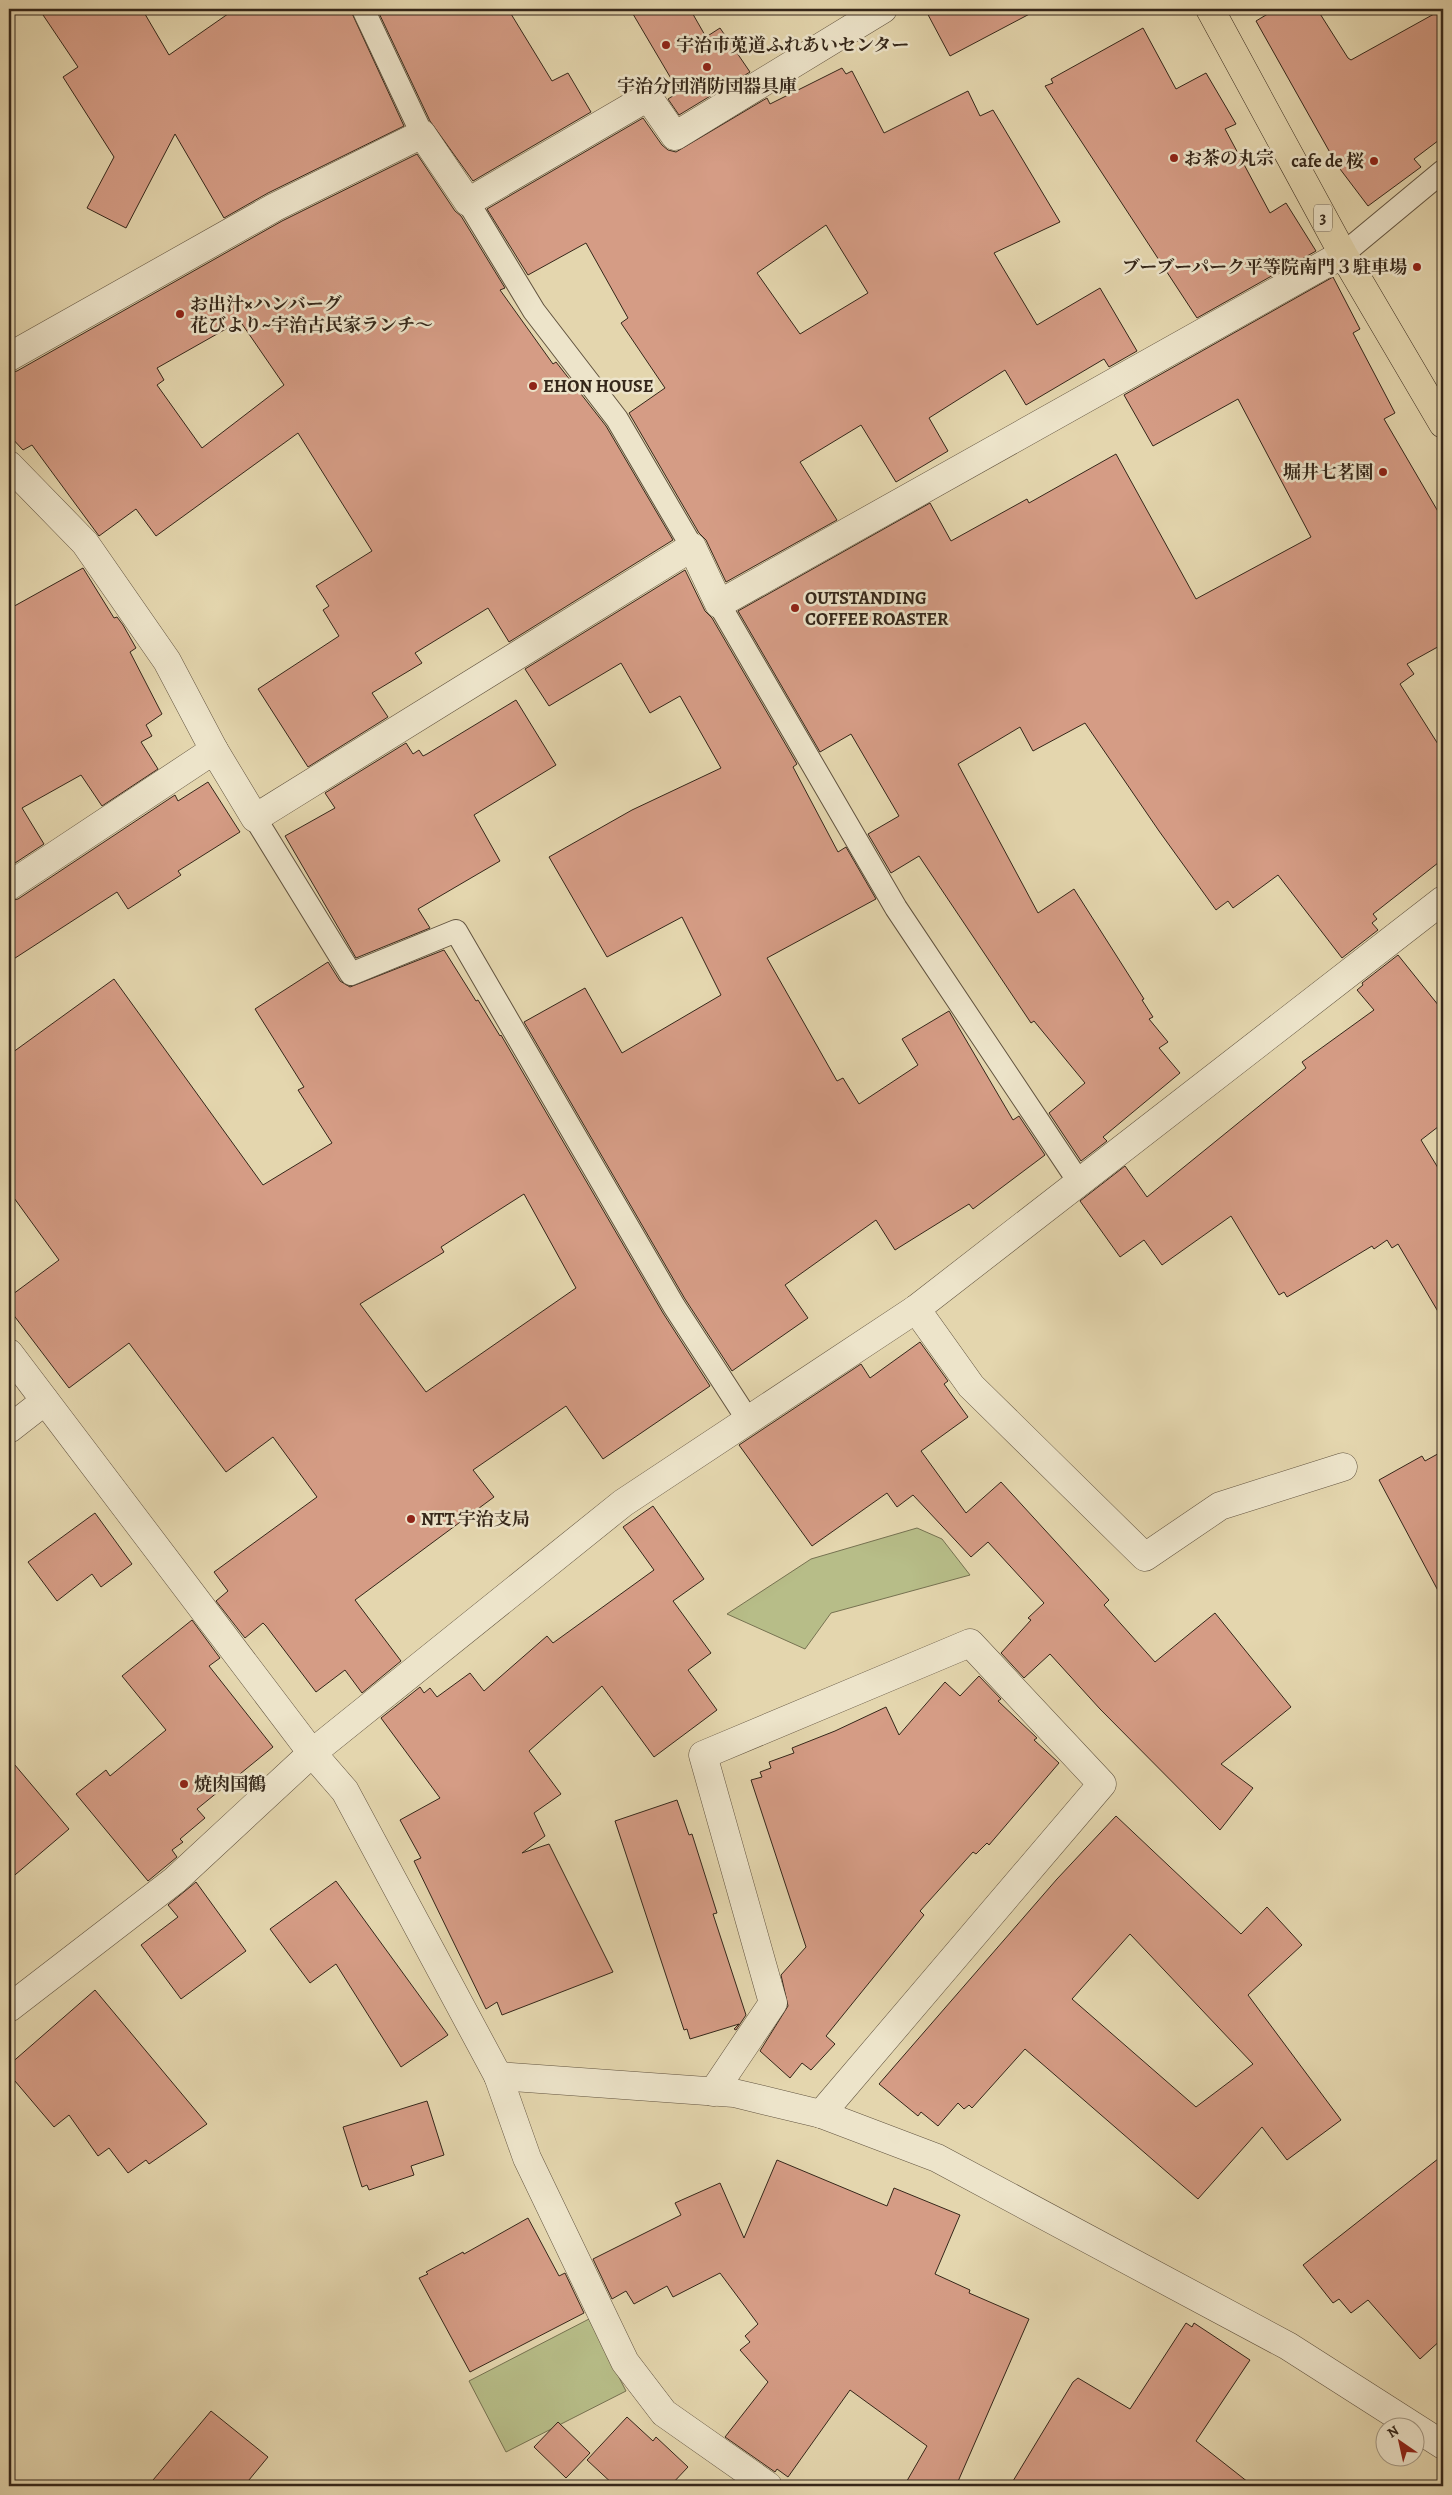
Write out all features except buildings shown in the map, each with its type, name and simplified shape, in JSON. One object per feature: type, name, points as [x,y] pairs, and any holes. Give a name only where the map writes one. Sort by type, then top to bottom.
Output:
[{"type":"main road","name":"3","points":[[1210,9],[1343,254],[1443,424]]},
{"type":"street","points":[[9,357],[275,207],[422,134],[468,202],[648,97],[675,136],[883,9]]},
{"type":"street","points":[[9,465],[85,543],[168,661],[214,750],[255,818],[692,547],[720,604],[1343,254]]},
{"type":"street","points":[[9,886],[214,750]]},
{"type":"street","points":[[9,2008],[175,1880],[312,1753],[623,1503],[916,1309],[1443,900]]},
{"type":"street","points":[[916,1309],[971,1386],[1145,1557],[1220,1506],[1343,1467]]},
{"type":"street","points":[[9,1353],[312,1753],[345,1791],[498,2076],[527,2158],[625,2362],[664,2413],[768,2486]]},
{"type":"street","points":[[9,1429],[45,1401]]},
{"type":"street","points":[[713,2092],[773,2003],[703,1755],[970,1643],[1102,1784],[821,2114]]},
{"type":"street","points":[[498,2076],[734,2093],[821,2114],[945,2162],[1288,2346],[1443,2445]]},
{"type":"lane","points":[[363,9],[422,134]]},
{"type":"lane","points":[[1343,254],[1443,172]]},
{"type":"lane","points":[[468,202],[534,311],[617,418],[692,547]]},
{"type":"lane","points":[[720,604],[896,908],[1080,1182]]},
{"type":"lane","points":[[255,818],[351,974],[456,931],[674,1306],[748,1420]]},
{"type":"green space","points":[[917,1528],[942,1539],[970,1575],[831,1613],[805,1649],[727,1614],[811,1559]]},
{"type":"green space","points":[[589,2319],[626,2391],[506,2452],[469,2381]]},
{"type":"place","name":"宇治市莵道ふれあいセンター","points":[[666,45]]},
{"type":"place","name":"宇治分団消防団器具庫","points":[[707,67]]},
{"type":"place","name":"お茶の丸宗","points":[[1174,158]]},
{"type":"place","name":"cafe de 桜","points":[[1374,161]]},
{"type":"place","name":"ブーブーパーク平等院南門３駐車場","points":[[1417,267]]},
{"type":"place","name":"お出汁×ハンバーグ 花びより~宇治古民家ランチ～","points":[[180,314]]},
{"type":"place","name":"EHON HOUSE","points":[[533,386]]},
{"type":"place","name":"堀井七茗園","points":[[1383,472]]},
{"type":"place","name":"OUTSTANDING COFFEE ROASTER","points":[[795,608]]},
{"type":"place","name":"NTT 宇治支局","points":[[411,1519]]},
{"type":"place","name":"焼肉国鶴","points":[[184,1784]]}]
